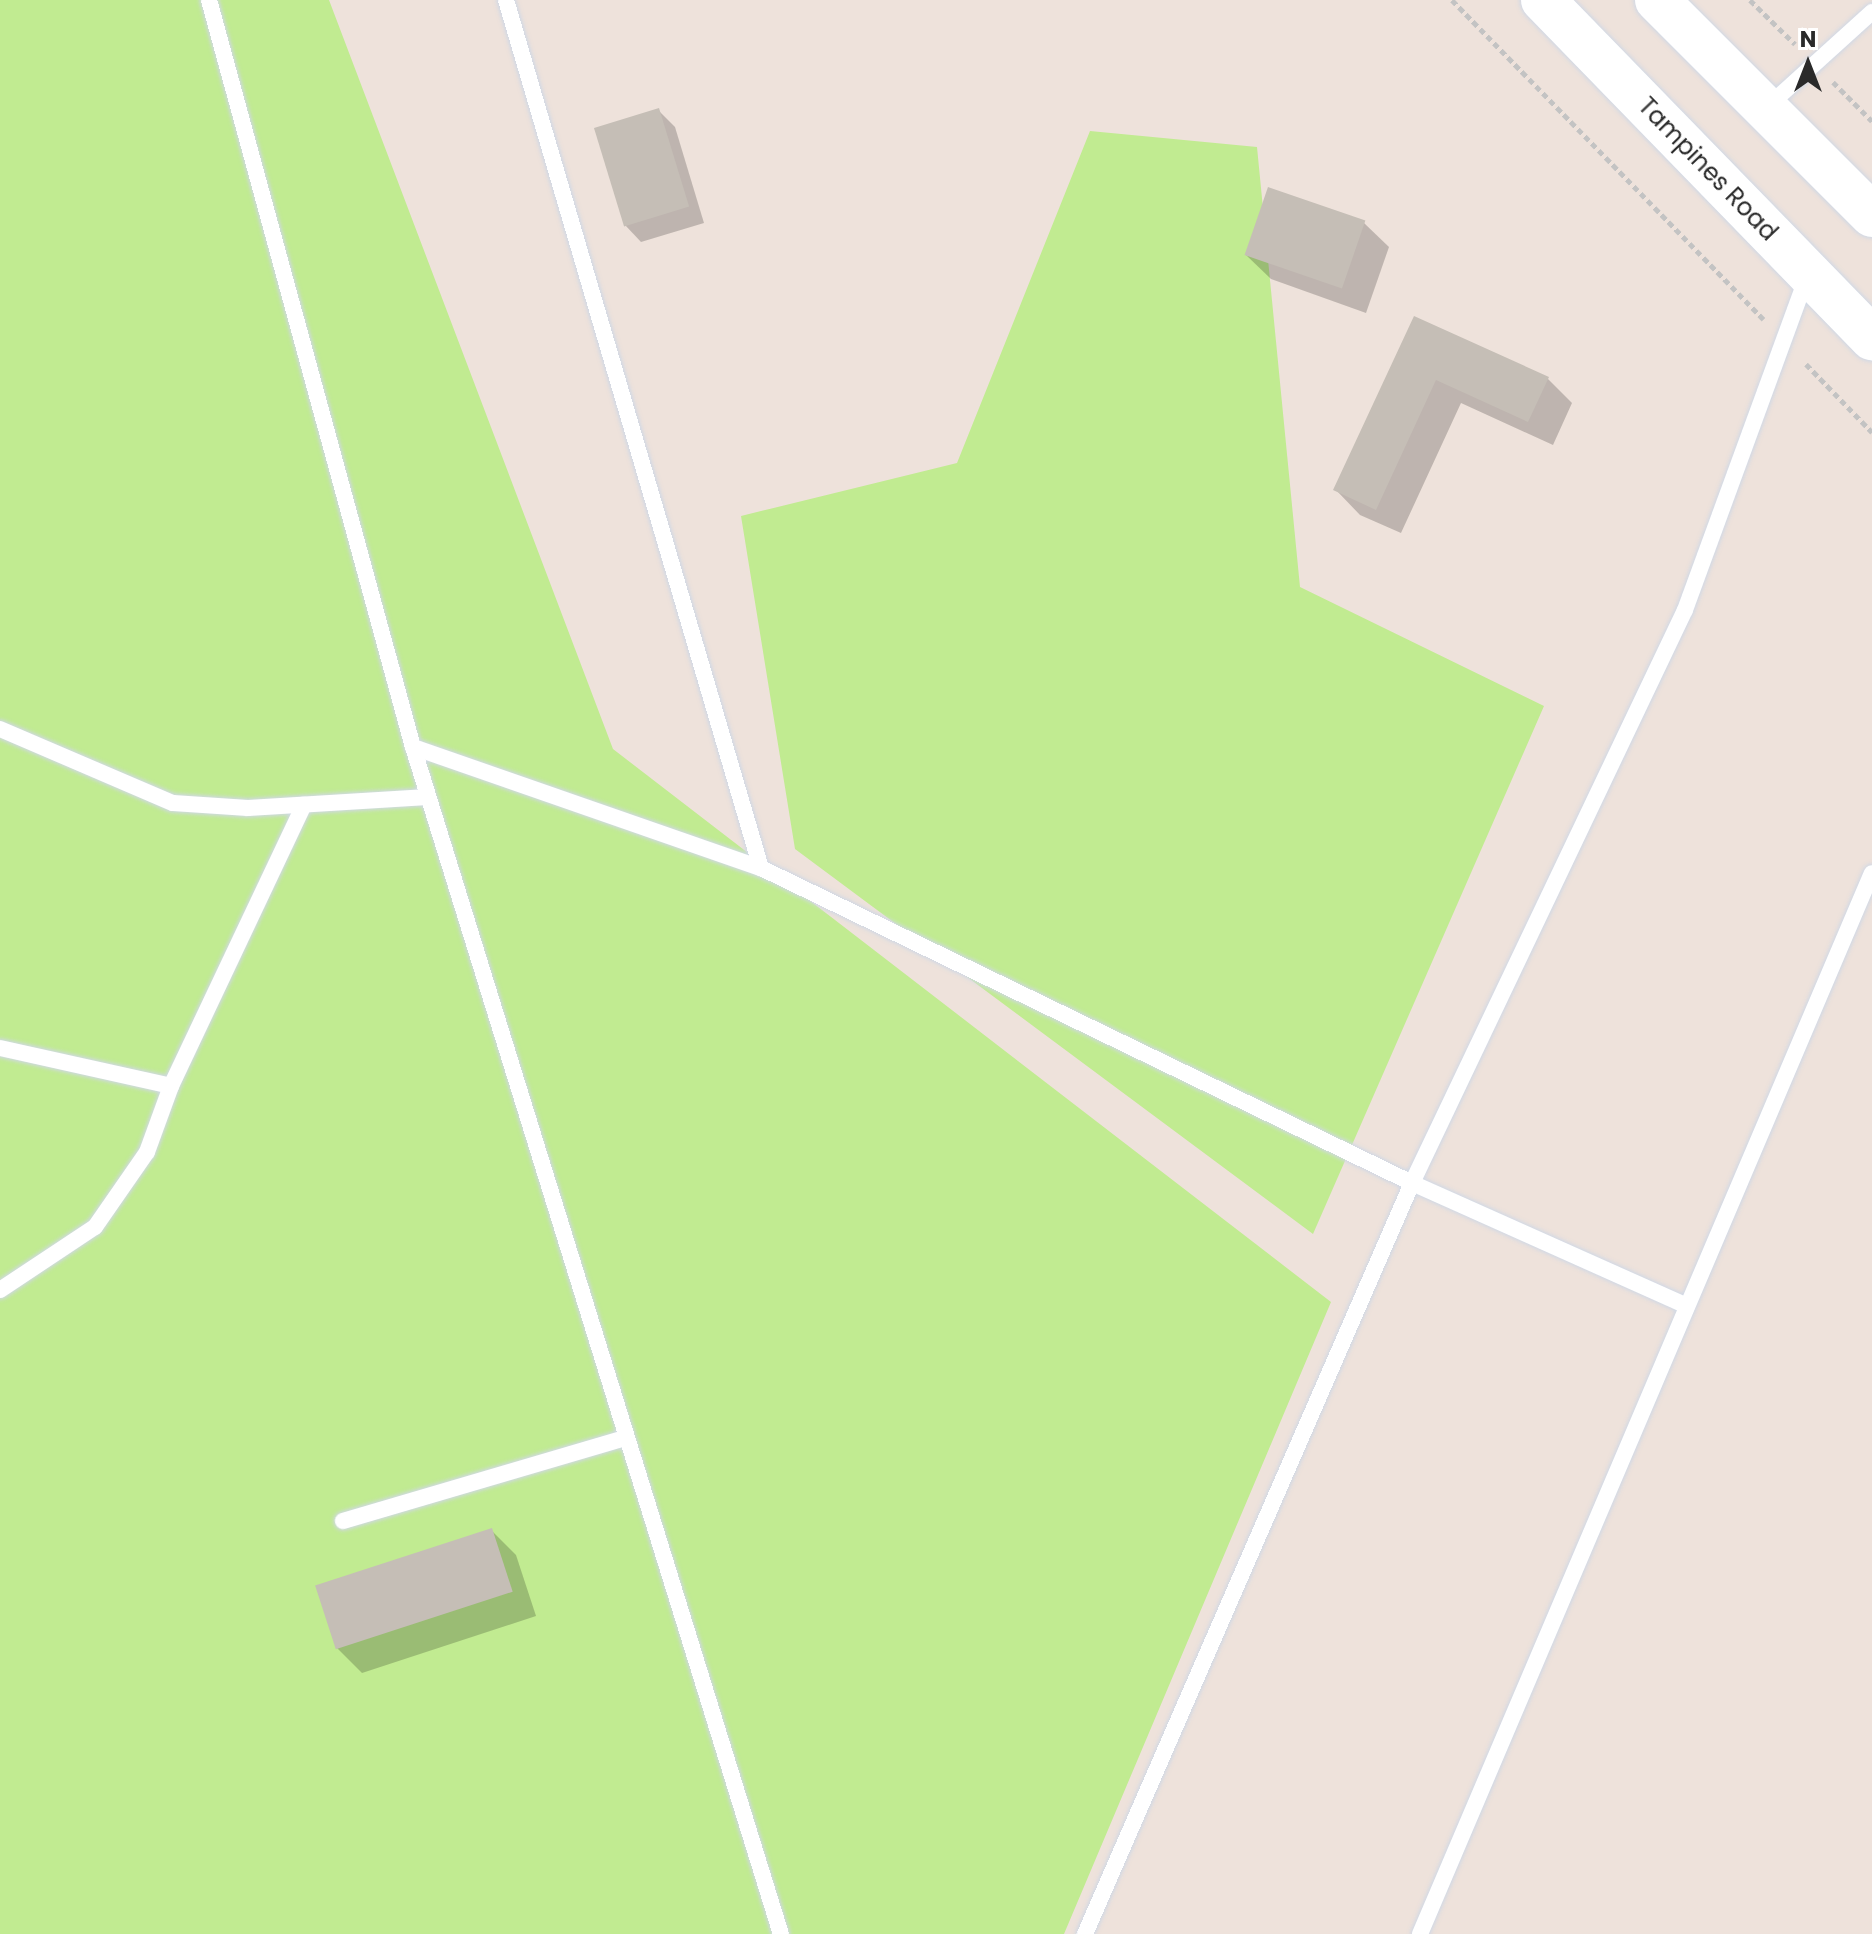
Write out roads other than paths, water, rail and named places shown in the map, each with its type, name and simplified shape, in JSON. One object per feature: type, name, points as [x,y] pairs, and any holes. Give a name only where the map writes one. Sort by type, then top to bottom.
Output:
[{"type":"main road","name":"Tampines Road","points":[[1543,0],[1872,338]]},
{"type":"main road","points":[[1657,0],[1872,215]]},
{"type":"lane","points":[[209,0],[413,747],[781,1934]]},
{"type":"lane","points":[[506,0],[761,868]]},
{"type":"lane","points":[[1765,109],[1872,12]]},
{"type":"lane","points":[[1085,1934],[1412,1183],[1685,610],[1809,272]]},
{"type":"lane","points":[[0,729],[173,803],[304,805],[428,797]]},
{"type":"lane","points":[[413,747],[761,868],[1412,1183],[1687,1306]]},
{"type":"lane","points":[[0,1290],[95,1227],[147,1152],[171,1086],[304,805]]},
{"type":"lane","points":[[1420,1934],[1872,873]]},
{"type":"lane","points":[[0,1048],[171,1086]]},
{"type":"lane","points":[[343,1521],[625,1438]]}]
